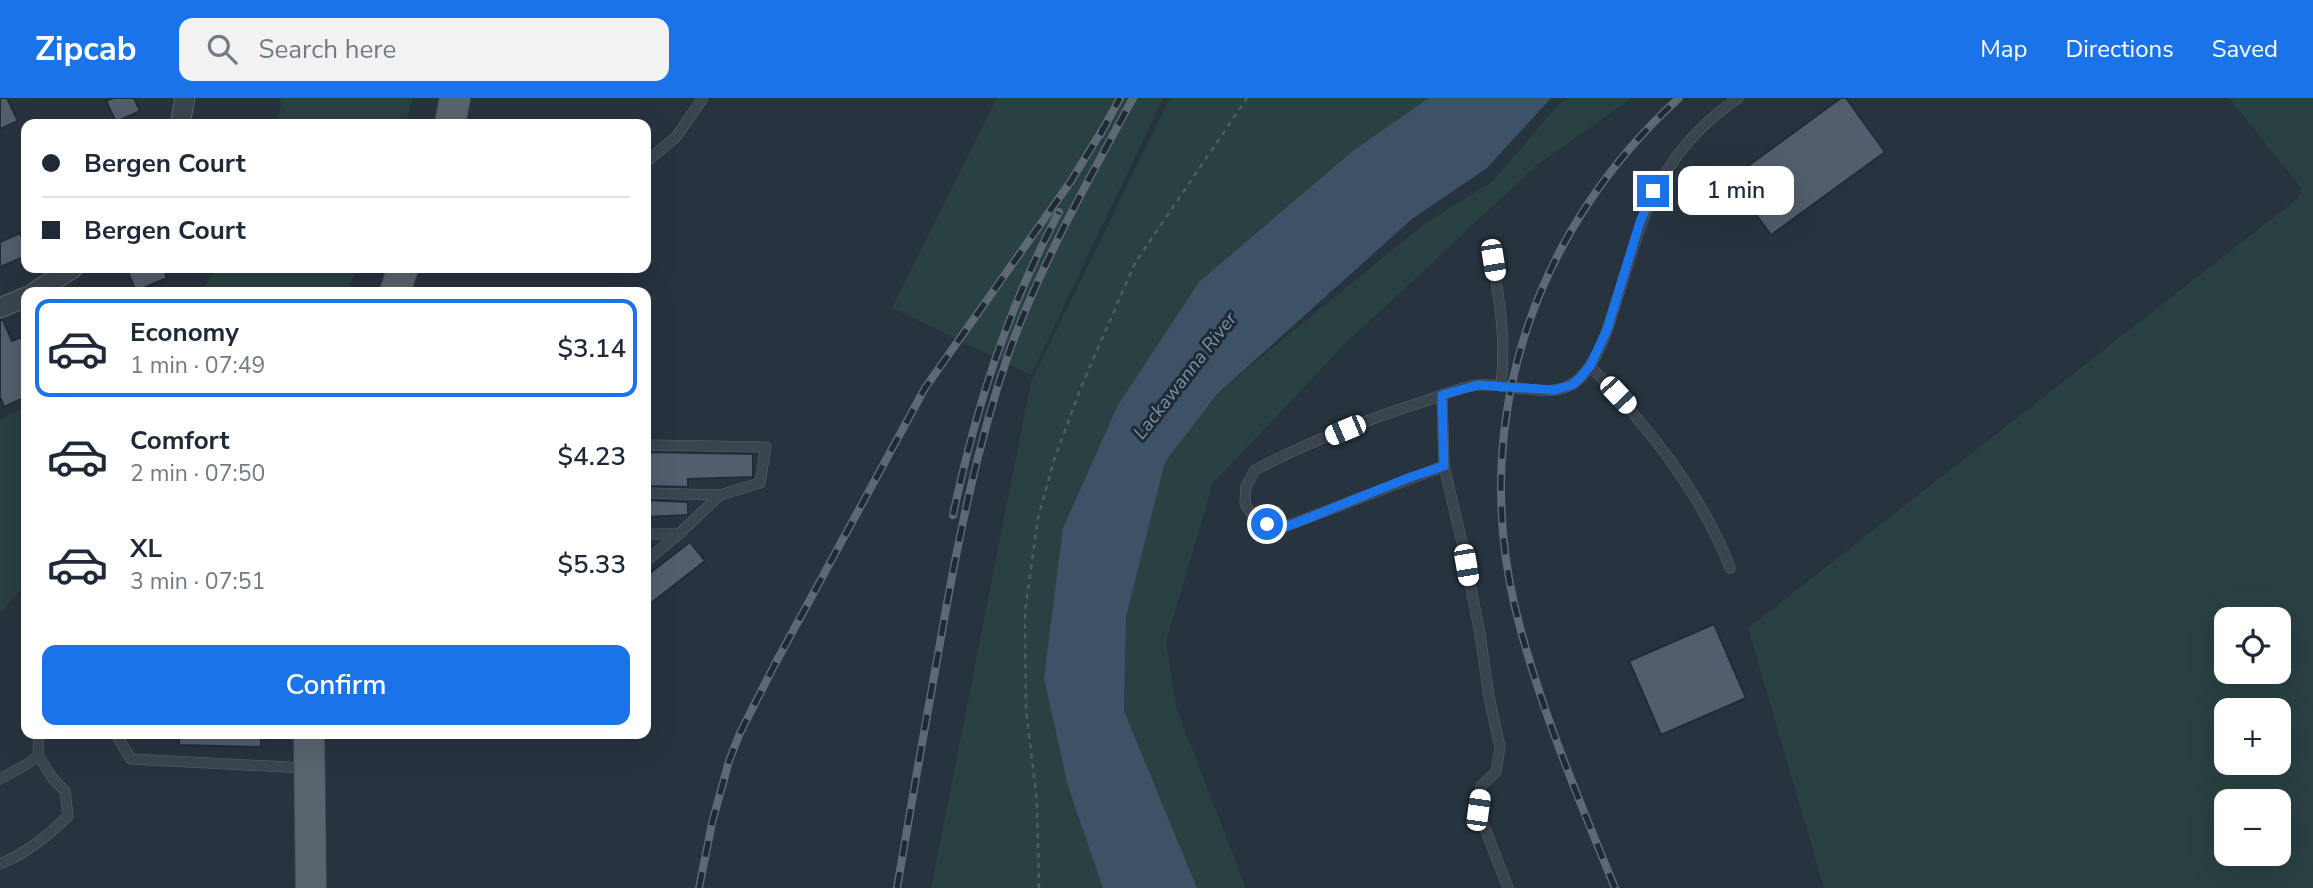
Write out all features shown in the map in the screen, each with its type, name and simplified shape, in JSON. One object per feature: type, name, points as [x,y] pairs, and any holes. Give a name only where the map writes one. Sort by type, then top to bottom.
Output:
[{"type":"main road","points":[[451,119],[455,98]]},
{"type":"main road","points":[[309,739],[311,888]]},
{"type":"street","points":[[181,119],[185,98]]},
{"type":"street","points":[[43,287],[65,273]]},
{"type":"street","points":[[0,308],[21,299]]},
{"type":"lane","points":[[651,158],[676,138],[703,98]]},
{"type":"lane","points":[[1444,466],[1284,527],[1258,519],[1245,503],[1246,486],[1255,470],[1345,430],[1478,385],[1554,390],[1572,385],[1590,366],[1607,330],[1640,222],[1653,191],[1680,149],[1706,121],[1738,98]]},
{"type":"lane","points":[[1493,260],[1505,352],[1501,386]]},
{"type":"lane","points":[[1590,366],[1631,410],[1683,478],[1722,548],[1730,569]]},
{"type":"lane","points":[[1442,395],[1444,466],[1462,542],[1500,747],[1496,772],[1481,786],[1478,810],[1508,888]]},
{"type":"lane","points":[[651,444],[766,447],[760,482],[719,495],[651,493]]},
{"type":"lane","points":[[651,557],[719,495]]},
{"type":"lane","points":[[651,534],[679,534]]},
{"type":"lane","points":[[0,864],[18,857],[50,834],[68,816],[65,791],[53,779],[38,755],[39,739]]},
{"type":"lane","points":[[119,739],[131,759],[310,769]]},
{"type":"lane","points":[[0,779],[38,755]]},
{"type":"path","points":[[1039,888],[1037,801],[1026,710],[1025,612],[1038,518],[1054,460],[1081,387],[1135,263],[1247,98]]},
{"type":"green space","points":[[280,98],[413,98],[407,119],[278,119]]},
{"type":"green space","points":[[997,98],[1163,98],[1031,375],[892,308]]},
{"type":"green space","points":[[1170,98],[1471,98],[1112,448],[1130,888],[931,888],[1031,382]]},
{"type":"green space","points":[[1568,98],[1632,98],[1538,164],[1344,345],[1213,483],[1166,642],[1176,707],[1246,888],[1197,888],[1124,711],[1126,617],[1165,462],[1216,394],[1424,224],[1493,181],[1558,105]]},
{"type":"green space","points":[[2229,98],[2313,98],[2313,888],[1824,888],[1748,628],[2297,199],[2302,189]]},
{"type":"green space","points":[[213,273],[355,273],[349,287],[204,287]]},
{"type":"green space","points":[[21,409],[21,590],[0,613],[0,420]]},
{"type":"water","name":"Lackawanna River","points":[[1429,98],[1551,98],[1487,168],[1412,219],[1217,394],[1165,462],[1126,617],[1124,711],[1197,888],[1103,888],[1068,786],[1044,678],[1063,528],[1118,405],[1199,282],[1354,150]]},
{"type":"building","points":[[0,98],[7,98],[18,121],[0,129]]},
{"type":"building","points":[[113,98],[134,98],[140,111],[123,119],[115,119],[106,101]]},
{"type":"building","points":[[1841,98],[1846,98],[1885,152],[1771,235],[1730,179]]},
{"type":"building","points":[[20,233],[21,258],[0,267],[0,242]]},
{"type":"building","points":[[128,273],[165,273],[167,278],[146,287],[134,287]]},
{"type":"building","points":[[0,320],[3,320],[12,341],[21,337],[21,399],[4,407],[0,397]]},
{"type":"building","points":[[651,452],[753,454],[753,477],[688,479],[688,487],[651,486]]},
{"type":"building","points":[[651,500],[688,502],[688,515],[651,517]]},
{"type":"building","points":[[690,542],[705,561],[651,603],[651,572]]},
{"type":"building","points":[[1714,624],[1746,698],[1661,735],[1629,661]]},
{"type":"building","points":[[179,739],[261,739],[261,747],[179,745]]},
{"type":"railway","points":[[1100,135],[1120,98]]},
{"type":"railway","points":[[897,888],[946,606],[977,462],[997,390],[1021,322],[1050,256],[1133,98]]},
{"type":"railway","points":[[1615,888],[1559,747],[1523,640],[1514,603],[1503,532],[1502,462],[1510,394],[1527,328],[1553,265],[1587,205],[1629,149],[1679,98]]},
{"type":"railway","points":[[699,888],[712,823],[729,761],[775,664],[925,388],[1071,181],[1104,127]]},
{"type":"railway","points":[[953,515],[972,436],[995,360],[1024,286],[1059,212]]},
{"type":"route","points":[[1267,524],[1284,527],[1444,466],[1442,395],[1459,389],[1493,384],[1532,390],[1554,390],[1572,385],[1579,379],[1590,366],[1607,330],[1640,222],[1653,191]]}]
